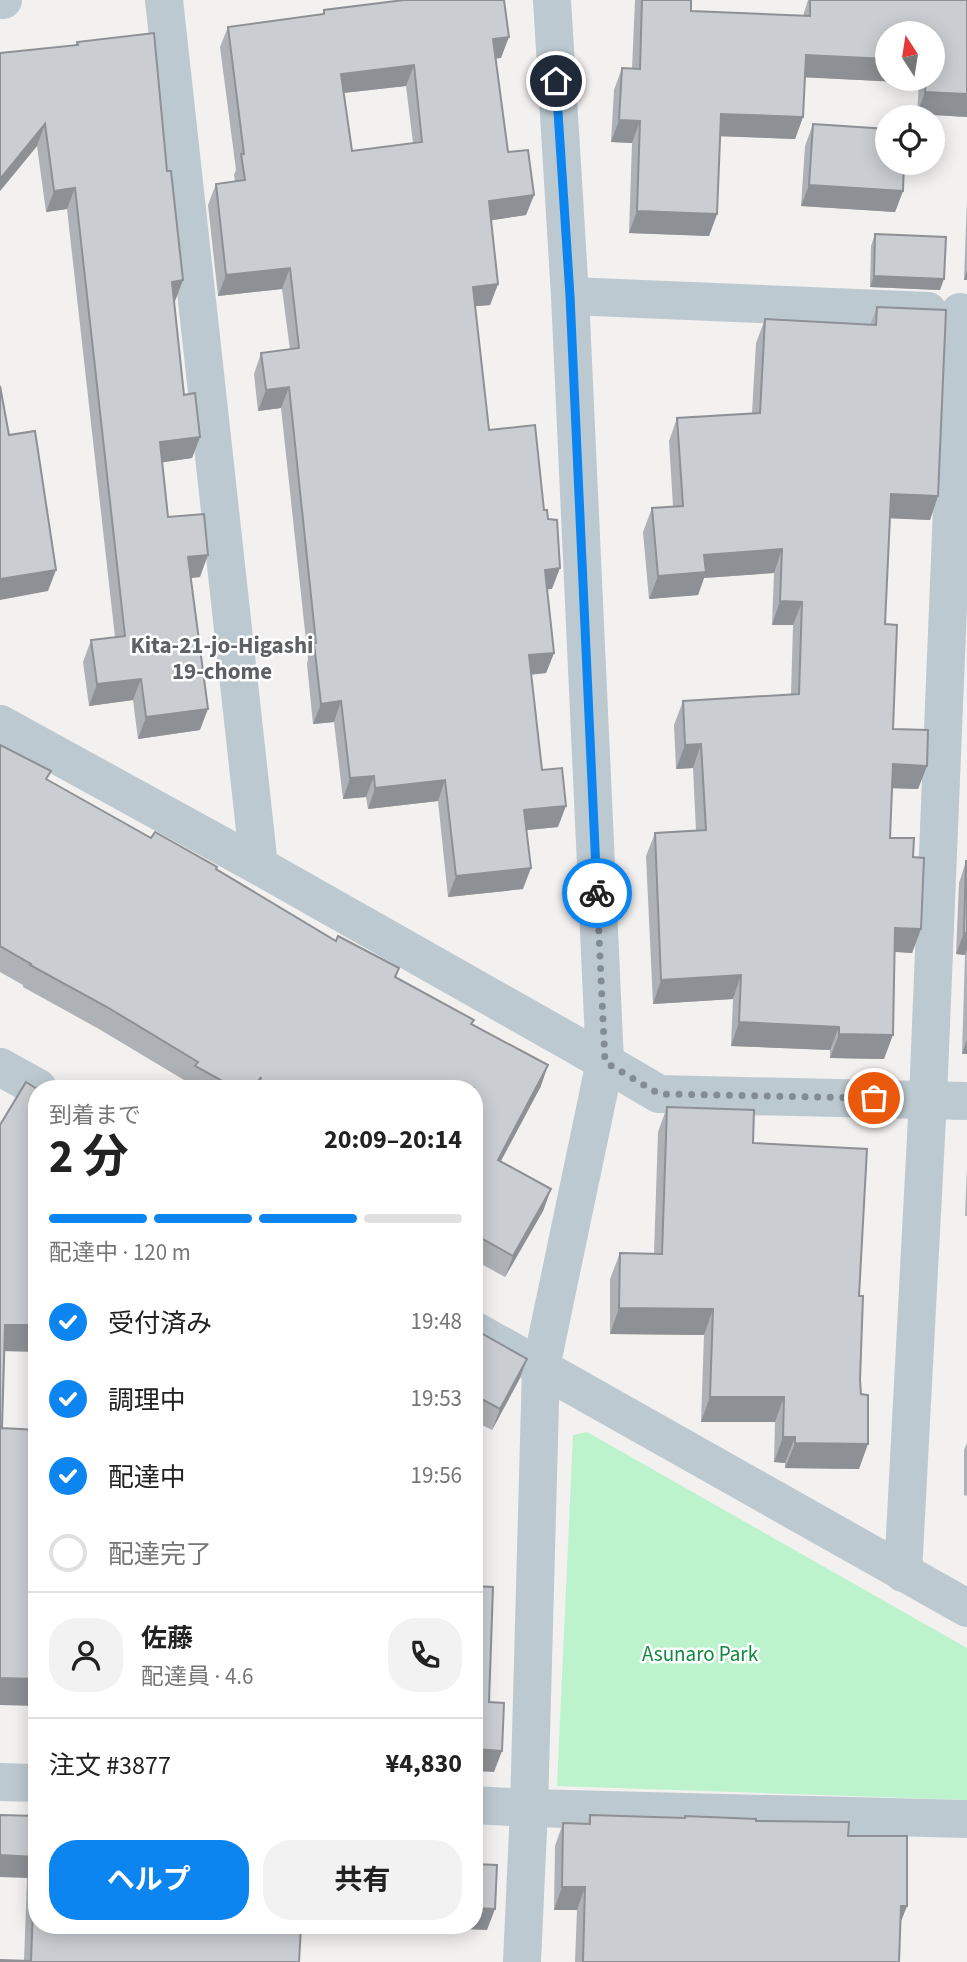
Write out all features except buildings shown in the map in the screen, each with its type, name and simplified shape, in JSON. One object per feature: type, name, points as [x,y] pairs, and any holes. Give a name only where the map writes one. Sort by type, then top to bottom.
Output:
[{"type":"street","points":[[164,0],[258,866]]},
{"type":"street","points":[[522,1962],[541,1367],[605,1062],[570,296],[552,0]]},
{"type":"street","points":[[570,296],[964,312],[903,1573]]},
{"type":"street","points":[[0,724],[258,866],[659,1094],[967,1101]]},
{"type":"street","points":[[0,1067],[28,1082]]},
{"type":"street","points":[[483,1335],[967,1608]]},
{"type":"street","points":[[0,1782],[28,1783]]},
{"type":"street","points":[[483,1805],[967,1819]]},
{"type":"green space","name":"Asunaro Park","points":[[587,1432],[967,1648],[967,1800],[557,1786],[573,1435]]},
{"type":"way so far","points":[[597,893],[605,1062],[659,1094],[874,1098]]},
{"type":"district","name":"Kita-21-jo-Higashi 19-chome","points":[[222,658]]},
{"type":"route","points":[[556,81],[570,296],[597,893]]}]
